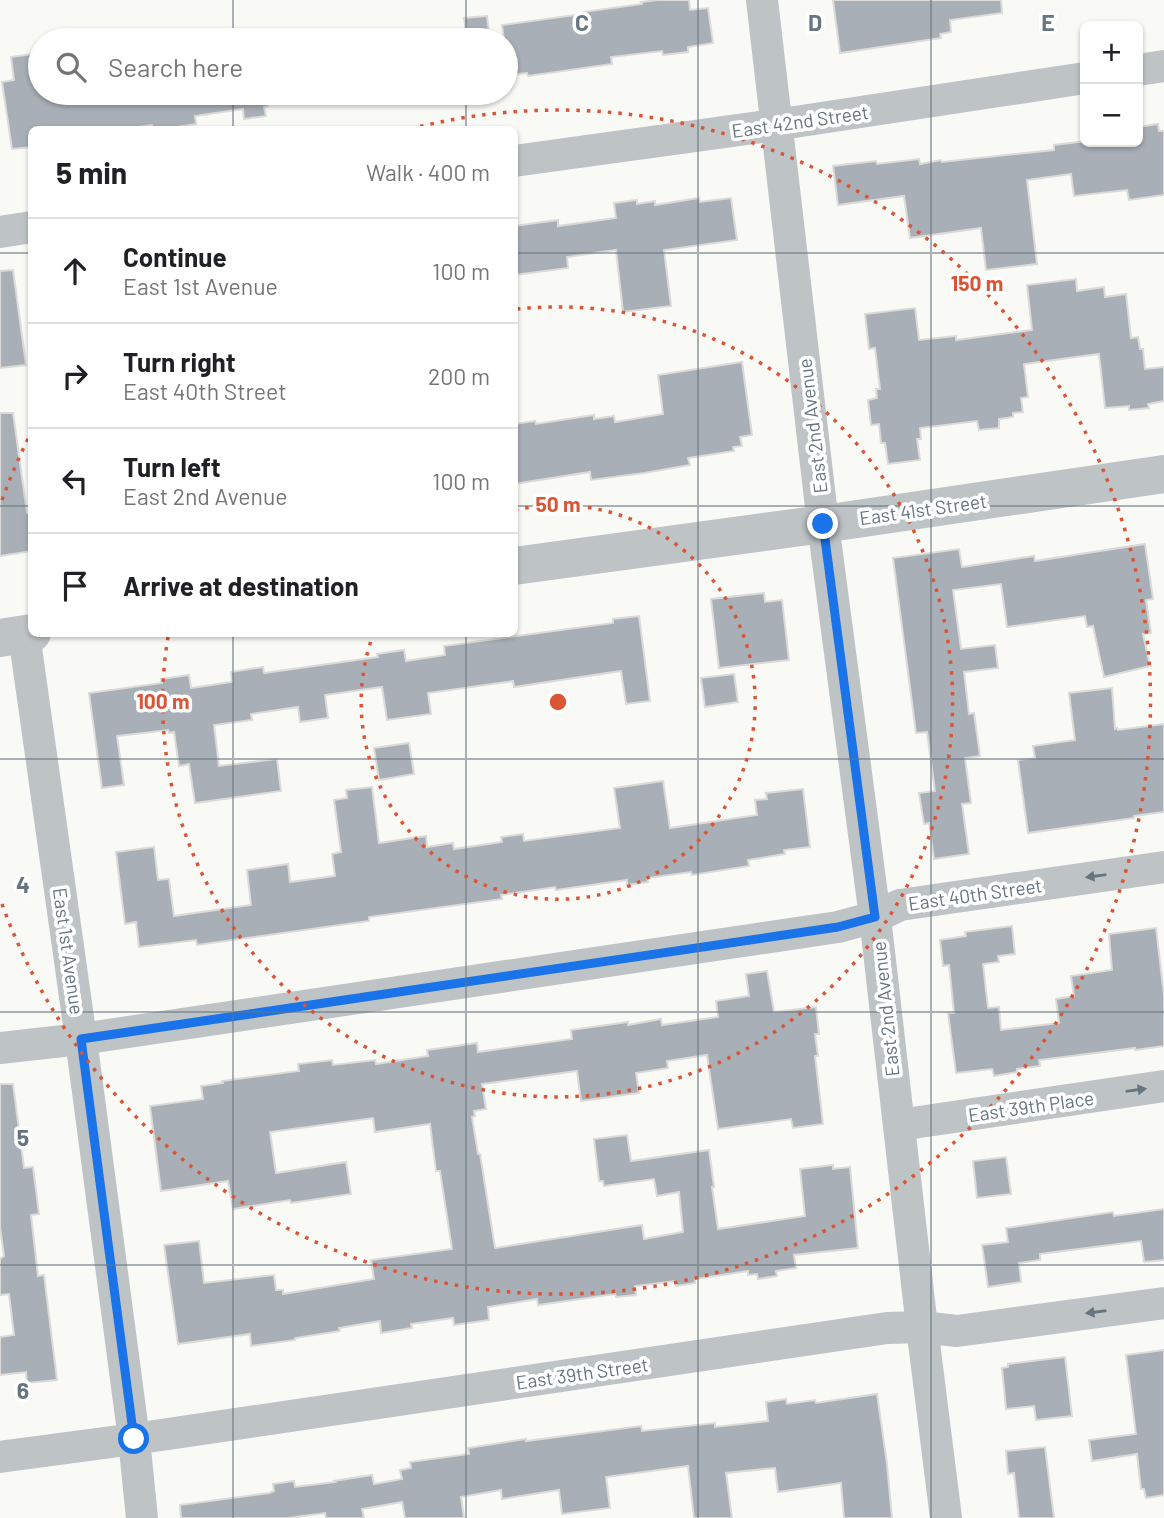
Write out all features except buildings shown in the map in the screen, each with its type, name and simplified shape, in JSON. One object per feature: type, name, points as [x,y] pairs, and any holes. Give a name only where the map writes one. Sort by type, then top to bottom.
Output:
[{"type":"street","name":"East 2nd Avenue","points":[[762,0],[823,524],[875,917],[946,1518]]},
{"type":"street","points":[[1143,69],[1164,66]]},
{"type":"street","name":"East 42nd Street","points":[[518,160],[1080,79]]},
{"type":"street","points":[[0,232],[28,228]]},
{"type":"street","name":"East 41st Street","points":[[518,565],[1164,474]]},
{"type":"street","name":"East 1st Avenue","points":[[19,635],[81,1039],[142,1518]]},
{"type":"street","name":"East 40th Street","points":[[0,1048],[81,1039],[838,927],[875,917],[900,905],[1164,866]]},
{"type":"street","name":"East 39th Place","points":[[898,1125],[1164,1086]]},
{"type":"street","name":"East 39th Street","points":[[0,1457],[887,1328],[922,1327],[957,1331],[1164,1303]]},
{"type":"route","points":[[134,1439],[81,1039],[838,927],[875,917],[823,524]]}]
